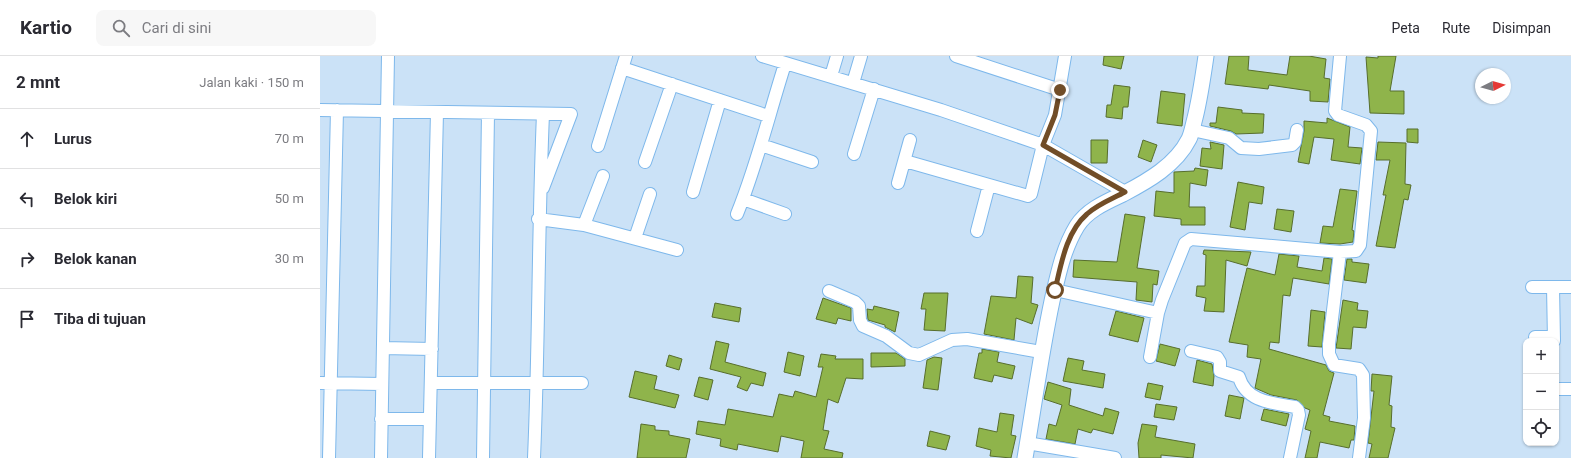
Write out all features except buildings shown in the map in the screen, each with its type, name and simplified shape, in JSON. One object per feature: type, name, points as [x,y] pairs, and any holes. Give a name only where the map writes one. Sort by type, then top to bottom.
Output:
[{"type":"street","points":[[381,458],[388,56]]},
{"type":"street","points":[[598,146],[626,56]]},
{"type":"street","points":[[762,56],[874,89],[1043,145],[1125,192]]},
{"type":"street","points":[[831,76],[838,56]]},
{"type":"street","points":[[853,83],[861,56]]},
{"type":"street","points":[[956,56],[1060,90]]},
{"type":"street","points":[[905,161],[1028,196],[1031,194],[1043,145],[1055,115],[1065,56]]},
{"type":"street","points":[[1025,458],[1041,352],[1066,250],[1077,225],[1086,214],[1125,192],[1172,162],[1186,144],[1192,130],[1201,92],[1206,56]]},
{"type":"street","points":[[1150,357],[1158,312],[1162,300],[1185,243],[1190,239],[1340,252],[1356,251],[1360,245],[1371,130],[1366,125],[1343,117],[1335,111],[1340,56]]},
{"type":"street","points":[[737,214],[762,145],[768,116],[785,64]]},
{"type":"street","points":[[622,68],[768,116]]},
{"type":"street","points":[[645,162],[672,84]]},
{"type":"street","points":[[854,154],[874,89]]},
{"type":"street","points":[[693,192],[720,100]]},
{"type":"street","points":[[320,110],[571,114],[539,198]]},
{"type":"street","points":[[329,458],[326,383],[337,110]]},
{"type":"street","points":[[429,458],[437,112]]},
{"type":"street","points":[[482,458],[488,113]]},
{"type":"street","points":[[534,458],[537,384],[538,219],[542,114]]},
{"type":"street","points":[[1192,130],[1229,138],[1241,148],[1259,149],[1292,145],[1297,130]]},
{"type":"street","points":[[898,183],[910,140]]},
{"type":"street","points":[[762,145],[812,162]]},
{"type":"street","points":[[584,226],[603,176]]},
{"type":"street","points":[[977,231],[989,185]]},
{"type":"street","points":[[634,238],[650,194]]},
{"type":"street","points":[[743,199],[785,214]]},
{"type":"street","points":[[538,219],[584,226],[677,250]]},
{"type":"street","points":[[1340,252],[1329,354],[1334,365],[1359,369],[1363,375],[1364,418],[1359,458]]},
{"type":"street","points":[[1532,287],[1571,287]]},
{"type":"street","points":[[1553,287],[1554,338]]},
{"type":"street","points":[[1055,290],[1158,312]]},
{"type":"street","points":[[828,291],[855,302],[859,306],[860,320],[863,326],[886,336],[909,353],[919,355],[952,340],[966,339],[1041,352]]},
{"type":"street","points":[[1535,337],[1544,338]]},
{"type":"street","points":[[383,348],[432,349]]},
{"type":"street","points":[[1190,351],[1217,357],[1220,362],[1220,371],[1239,377],[1244,389],[1255,398],[1295,407],[1298,410],[1299,415],[1290,458]]},
{"type":"street","points":[[326,383],[382,384]]},
{"type":"street","points":[[431,383],[582,383]]},
{"type":"street","points":[[1559,389],[1571,389]]},
{"type":"street","points":[[381,419],[430,420]]},
{"type":"street","points":[[1027,443],[1115,458]]},
{"type":"route","points":[[1055,290],[1068,243],[1077,225],[1086,214],[1125,192],[1102,181],[1043,145],[1055,115],[1060,90]]}]
